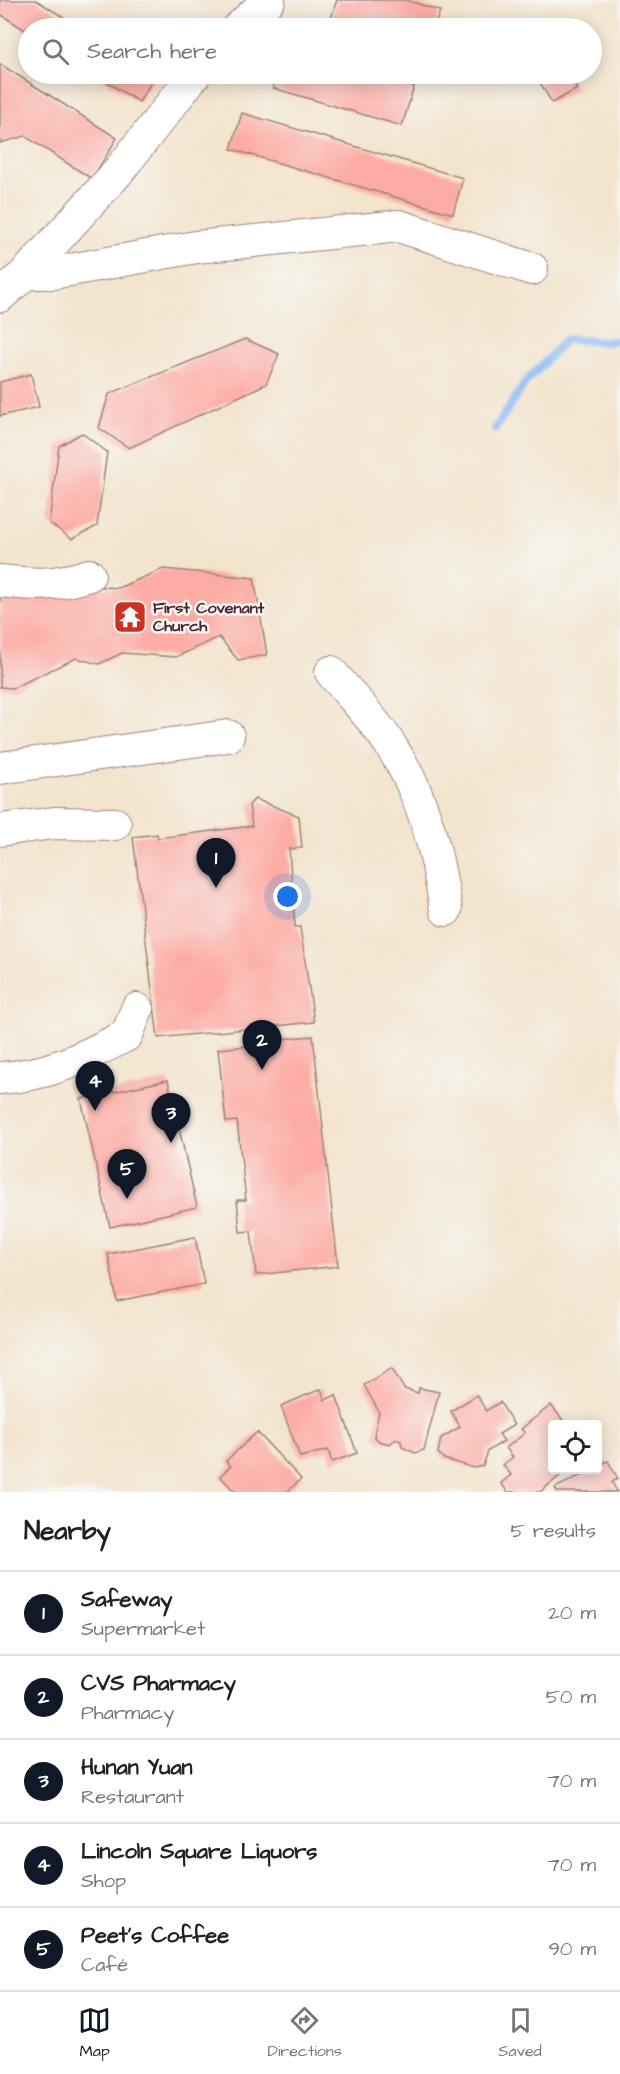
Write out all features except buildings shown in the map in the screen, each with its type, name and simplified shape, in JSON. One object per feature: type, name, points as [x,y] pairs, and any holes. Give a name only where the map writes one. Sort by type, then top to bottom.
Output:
[{"type":"lane","points":[[249,18],[269,0]]},
{"type":"lane","points":[[0,296],[26,273],[117,173],[187,84]]},
{"type":"lane","points":[[26,273],[53,273],[196,248],[399,226],[532,269]]},
{"type":"lane","points":[[0,581],[41,586],[60,584],[89,575]]},
{"type":"lane","points":[[331,672],[388,741],[407,771],[439,860],[446,910]]},
{"type":"lane","points":[[0,768],[228,736]]},
{"type":"lane","points":[[0,830],[54,823],[115,824]]},
{"type":"lane","points":[[0,1078],[32,1076],[86,1056],[127,1035],[137,1009]]},
{"type":"waterway","points":[[495,429],[525,383],[566,339],[607,342],[620,340]]},
{"type":"place","name":"First Covenant Church","points":[[130,617]]},
{"type":"place","name":"Safeway","points":[[216,888]]},
{"type":"place","name":"CVS Pharmacy","points":[[262,1070]]},
{"type":"place","name":"Lincoln Square Liquors","points":[[95,1111]]},
{"type":"place","name":"Hunan Yuan","points":[[171,1143]]},
{"type":"place","name":"Peet's Coffee","points":[[127,1199]]}]
